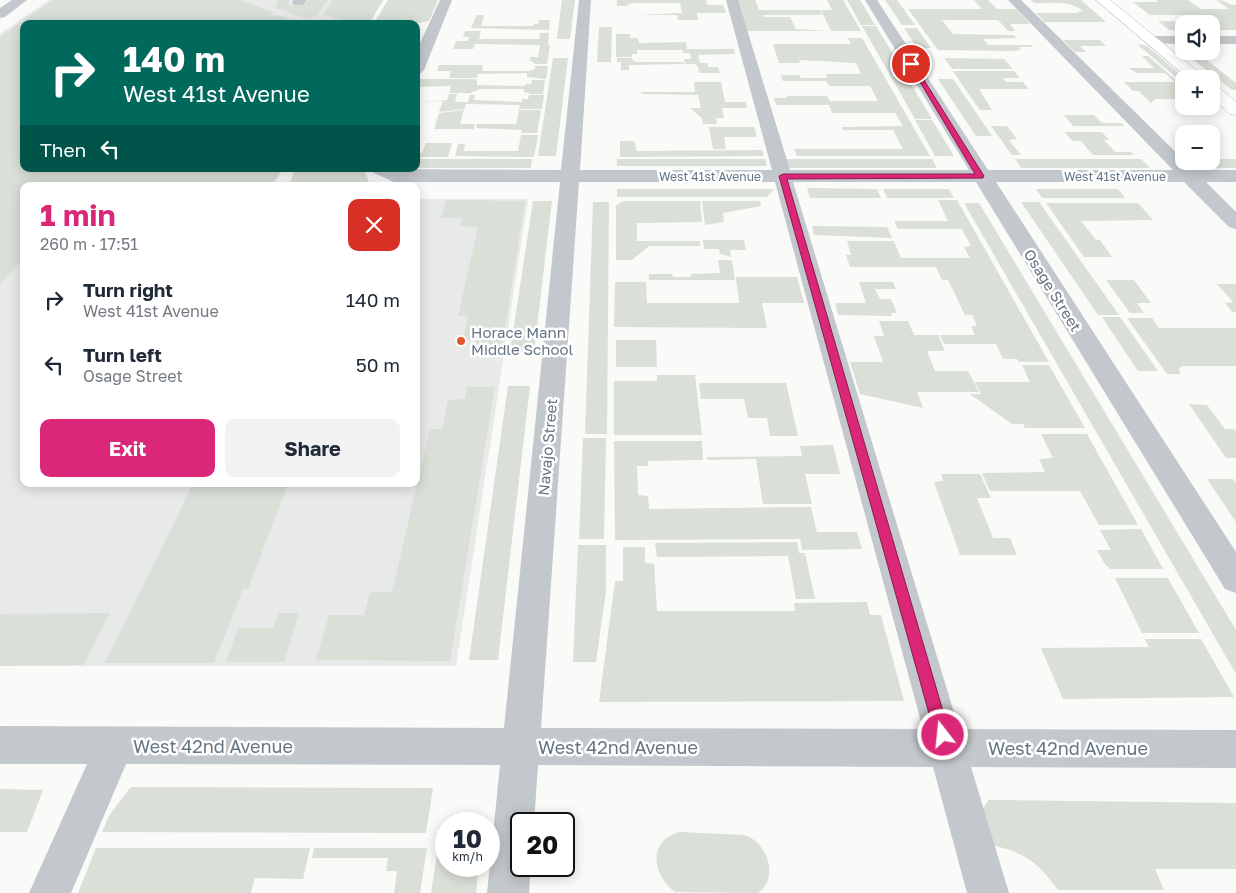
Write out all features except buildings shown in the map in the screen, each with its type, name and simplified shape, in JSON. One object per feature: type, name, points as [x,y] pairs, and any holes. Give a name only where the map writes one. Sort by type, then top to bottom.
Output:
[{"type":"main road","points":[[1102,0],[1187,70]]},
{"type":"main road","points":[[1220,97],[1236,110]]},
{"type":"street","points":[[0,14],[21,0]]},
{"type":"street","points":[[420,61],[446,0]]},
{"type":"street","name":"Navajo Street","points":[[508,893],[585,0]]},
{"type":"street","points":[[732,0],[988,893]]},
{"type":"street","name":"Osage Street","points":[[871,0],[1236,579]]},
{"type":"street","points":[[1014,0],[1236,223]]},
{"type":"street","points":[[1151,40],[1175,40]]},
{"type":"street","points":[[1220,40],[1236,40]]},
{"type":"street","name":"West 41st Avenue","points":[[388,172],[571,176],[1236,176]]},
{"type":"street","name":"West 42nd Avenue","points":[[0,745],[1236,749]]},
{"type":"street","points":[[50,893],[115,745]]},
{"type":"shaded area","name":"Horace Mann Middle School","points":[[49,0],[383,0],[371,20],[20,20]]},
{"type":"shaded area","points":[[53,0],[239,0],[274,12],[270,16],[277,15],[293,20],[24,20]]},
{"type":"shaded area","points":[[279,0],[290,0],[287,4],[296,6],[302,5],[309,0],[328,0],[317,15],[308,19],[276,8]]},
{"type":"shaded area","points":[[333,0],[383,0],[371,20],[342,20],[323,14]]},
{"type":"shaded area","points":[[388,0],[438,0],[429,21],[420,23],[420,20],[376,20]]},
{"type":"shaded area","points":[[562,0],[575,0],[570,39],[557,39]]},
{"type":"shaded area","points":[[617,0],[706,0],[707,5],[723,5],[726,13],[697,13],[698,20],[678,20],[677,15],[637,15],[682,13],[680,3],[634,3],[628,4],[628,6],[617,6]]},
{"type":"shaded area","points":[[736,0],[755,0],[759,10],[820,10],[822,15],[763,15],[763,17],[790,17],[796,29],[830,31],[745,31]]},
{"type":"shaded area","points":[[827,0],[843,0],[861,31],[831,31],[821,10],[832,10]]},
{"type":"shaded area","points":[[847,0],[860,0],[875,25],[861,25]]},
{"type":"shaded area","points":[[885,0],[897,0],[915,25],[902,25]]},
{"type":"shaded area","points":[[974,0],[988,0],[997,9],[1016,9],[1030,24],[1010,24],[1015,31],[1008,31],[998,20],[942,20],[953,34],[1013,35],[1017,38],[983,39],[988,45],[1031,45],[1033,47],[1019,47],[1021,50],[1011,51],[938,50],[908,9],[982,9]]},
{"type":"shaded area","points":[[1031,0],[1081,0],[1106,22],[1045,22],[1036,13],[1078,13],[1083,11],[1072,5],[1034,3]]},
{"type":"shaded area","points":[[1156,0],[1188,0],[1201,9],[1229,9],[1216,0],[1236,5],[1236,30],[1220,30],[1220,15],[1150,15],[1133,2],[1158,2]]},
{"type":"shaded area","points":[[477,15],[484,15],[481,26],[533,26],[538,24],[539,20],[550,20],[549,30],[471,28]]},
{"type":"shaded area","name":"Horace Mann Middle School","points":[[20,20],[20,172],[281,172],[275,182],[20,182],[20,487],[420,487],[420,199],[528,199],[456,666],[0,666],[0,34]]},
{"type":"shaded area","points":[[1158,21],[1175,22],[1175,30],[1169,30]]},
{"type":"shaded area","points":[[20,23],[20,172],[281,172],[274,182],[20,182],[20,262],[0,284],[0,37]]},
{"type":"shaded area","points":[[862,26],[876,26],[932,119],[915,119]]},
{"type":"shaded area","points":[[599,27],[612,27],[611,62],[597,62]]},
{"type":"shaded area","points":[[904,28],[917,28],[931,48],[917,48]]},
{"type":"shaded area","points":[[465,31],[481,31],[479,39],[539,39],[540,33],[549,33],[548,45],[550,45],[547,64],[535,64],[530,60],[530,57],[538,57],[540,45],[475,44],[473,49],[453,49],[456,41],[468,41],[469,37],[463,37]]},
{"type":"shaded area","points":[[616,34],[630,34],[630,38],[638,38],[639,43],[686,42],[687,49],[734,49],[735,54],[698,55],[700,63],[707,63],[708,67],[718,67],[720,73],[699,73],[698,66],[695,64],[685,64],[684,59],[691,59],[690,53],[683,53],[683,50],[637,50],[637,54],[632,54],[632,57],[616,57]]},
{"type":"shaded area","points":[[848,38],[862,38],[930,156],[797,156],[794,149],[903,149],[893,130],[843,130],[842,127],[903,126],[895,113],[832,113],[829,105],[776,105],[774,98],[787,98],[787,96],[827,96],[830,101],[878,101],[870,86],[829,86],[826,81],[783,81],[781,75],[799,75],[801,78],[827,78],[826,74],[861,74],[856,63],[799,60],[800,63],[779,63],[773,44],[851,44]]},
{"type":"shaded area","points":[[1063,40],[1100,40],[1106,46],[1080,46],[1086,52],[1075,52]]},
{"type":"shaded area","points":[[1137,44],[1147,46],[1175,70],[1175,76]]},
{"type":"shaded area","points":[[1142,56],[1148,56],[1175,79],[1175,82],[1165,73],[1137,73],[1128,68],[1154,68]]},
{"type":"shaded area","points":[[553,58],[568,58],[556,156],[538,156]]},
{"type":"shaded area","points":[[617,58],[632,58],[633,61],[638,62],[684,62],[684,64],[629,65],[629,70],[621,70],[621,62],[617,62]]},
{"type":"shaded area","points":[[944,58],[1004,59],[1013,69],[952,69]]},
{"type":"shaded area","points":[[1194,60],[1207,60],[1219,70],[1206,70]]},
{"type":"shaded area","points":[[439,65],[483,65],[482,71],[528,71],[535,69],[535,66],[548,66],[546,79],[527,77],[527,73],[478,74],[477,78],[449,78],[451,71],[437,71]]},
{"type":"shaded area","points":[[953,71],[1014,71],[1020,78],[1003,78],[1006,82],[1023,82],[1029,89],[965,89]]},
{"type":"shaded area","points":[[1220,71],[1236,83],[1236,90],[1232,90],[1220,81]]},
{"type":"shaded area","points":[[420,79],[475,79],[477,85],[525,86],[526,84],[531,84],[532,80],[545,80],[543,94],[529,94],[524,92],[524,89],[480,89],[471,93],[449,93],[451,86],[420,87]]},
{"type":"shaded area","points":[[938,79],[953,79],[992,136],[976,136]]},
{"type":"shaded area","points":[[694,82],[721,82],[725,102],[746,102],[747,108],[722,108],[724,118],[716,118],[717,124],[703,124],[702,118],[690,108],[701,108],[698,95],[641,94],[641,92],[695,92]]},
{"type":"shaded area","points":[[1124,82],[1175,82],[1175,99],[1155,99],[1151,103],[1139,91],[1133,91]]},
{"type":"shaded area","points":[[965,89],[979,89],[992,110],[980,110]]},
{"type":"shaded area","points":[[449,94],[457,94],[455,102],[468,102],[470,95],[475,95],[474,100],[522,102],[522,99],[528,99],[529,95],[544,95],[542,109],[519,109],[520,105],[466,104],[464,109],[439,112],[443,101],[420,102],[447,100]]},
{"type":"shaded area","points":[[464,110],[460,124],[475,124],[474,129],[434,129],[439,113]]},
{"type":"shaded area","points":[[519,110],[541,110],[537,133],[521,133],[522,130],[476,128],[477,124],[516,124]]},
{"type":"shaded area","points":[[1064,115],[1094,115],[1102,123],[1122,123],[1124,126],[1073,126]]},
{"type":"shaded area","points":[[915,120],[932,120],[954,156],[935,156]]},
{"type":"shaded area","points":[[991,126],[1007,126],[1017,139],[1009,140],[1021,155],[1012,155]]},
{"type":"shaded area","points":[[709,127],[754,127],[757,137],[724,137],[726,149],[713,149]]},
{"type":"shaded area","points":[[1065,132],[1102,132],[1109,140],[1104,140],[1115,152],[1131,152],[1134,155],[1093,155],[1081,141],[1072,141]]},
{"type":"shaded area","points":[[521,135],[538,135],[534,157],[455,156],[458,144],[465,144],[464,151],[518,151]]},
{"type":"shaded area","points":[[620,141],[634,141],[637,151],[762,150],[764,156],[620,157]]},
{"type":"shaded area","points":[[426,143],[452,143],[448,157],[420,157],[420,153],[422,153]]},
{"type":"shaded area","points":[[420,159],[532,159],[531,168],[420,168]]},
{"type":"shaded area","points":[[617,159],[765,159],[767,166],[617,166]]},
{"type":"shaded area","points":[[783,159],[932,159],[937,168],[790,168],[785,166]]},
{"type":"shaded area","points":[[1015,159],[1141,159],[1150,168],[1021,168]]},
{"type":"shaded area","points":[[1220,159],[1236,159],[1236,168],[1220,168]]},
{"type":"shaded area","points":[[294,172],[365,172],[369,182],[290,182]]},
{"type":"shaded area","points":[[807,188],[877,189],[881,198],[810,198]]},
{"type":"shaded area","points":[[617,189],[774,189],[767,197],[617,197]]},
{"type":"shaded area","points":[[883,189],[949,189],[954,198],[887,198]]},
{"type":"shaded area","points":[[1036,189],[1118,189],[1125,198],[1042,198]]},
{"type":"shaded area","points":[[446,200],[525,201],[502,347],[475,347],[476,340],[463,340],[468,316],[458,316],[478,227],[460,226],[462,218],[441,218]]},
{"type":"shaded area","points":[[938,200],[957,200],[1049,362],[1019,362],[1017,359],[1003,359],[996,344],[944,344],[940,335],[975,335],[971,326],[977,326],[972,315],[965,315],[948,280],[942,280],[936,267],[850,267],[846,255],[851,255],[847,241],[894,241],[901,258],[970,258],[964,247],[971,246],[962,229],[898,229],[894,221],[948,221]]},
{"type":"shaded area","points":[[533,201],[552,201],[534,352],[510,352]]},
{"type":"shaded area","points":[[624,201],[700,201],[702,222],[637,223],[637,241],[700,241],[700,246],[649,246],[632,260],[616,260],[616,205]]},
{"type":"shaded area","points":[[702,201],[760,201],[761,206],[723,213],[724,222],[705,225]]},
{"type":"shaded area","points":[[593,202],[609,202],[607,434],[585,434]]},
{"type":"shaded area","points":[[1021,202],[1039,202],[1119,315],[1098,315]]},
{"type":"shaded area","points":[[964,203],[979,203],[1236,630],[1236,674]]},
{"type":"shaded area","points":[[1046,203],[1138,203],[1153,220],[1081,221],[1096,240],[1100,240],[1112,257],[1084,257]]},
{"type":"shaded area","points":[[812,226],[887,227],[892,238],[814,235]]},
{"type":"shaded area","points":[[703,240],[744,240],[746,250],[730,250],[731,257],[720,254],[719,249],[704,249]]},
{"type":"shaded area","points":[[718,260],[732,260],[735,280],[649,280],[649,274],[672,274],[673,277],[691,277],[691,274],[720,273]]},
{"type":"shaded area","points":[[736,277],[797,277],[804,303],[762,303],[767,328],[614,327],[615,282],[646,282],[647,303],[739,303]]},
{"type":"shaded area","points":[[1106,280],[1134,280],[1151,303],[1137,303],[1144,313],[1130,313]]},
{"type":"shaded area","points":[[859,282],[893,282],[896,289],[875,289],[880,299],[891,299],[897,313],[891,313],[892,316],[838,315],[835,303],[866,303]]},
{"type":"shaded area","points":[[1217,284],[1236,284],[1236,312],[1232,312],[1225,303],[1233,302]]},
{"type":"shaded area","points":[[1102,317],[1120,317],[1158,371],[1138,371]]},
{"type":"shaded area","points":[[1127,318],[1152,318],[1159,328],[1236,328],[1236,366],[1183,366],[1179,368],[1180,374],[1167,374]]},
{"type":"shaded area","points":[[879,321],[908,321],[914,335],[938,335],[945,351],[927,351],[935,371],[968,371],[979,392],[917,392],[923,408],[860,394],[850,362],[883,362],[874,336],[884,336]]},
{"type":"shaded area","points":[[616,340],[656,340],[657,367],[616,367]]},
{"type":"shaded area","points":[[1022,365],[1049,365],[1085,428],[1025,428],[1023,424],[1012,424],[970,394],[981,394],[975,382],[1030,382]]},
{"type":"shaded area","points":[[657,375],[695,375],[702,435],[614,435],[614,381],[657,381]]},
{"type":"shaded area","points":[[699,383],[786,383],[798,436],[770,436],[767,418],[748,418],[744,399],[701,399]]},
{"type":"shaded area","points":[[508,386],[530,386],[498,660],[469,660]]},
{"type":"shaded area","points":[[467,387],[495,387],[450,661],[316,660],[329,615],[364,615],[370,592],[392,592],[416,487],[420,487],[420,472],[430,429],[442,429],[448,400],[465,399]]},
{"type":"shaded area","points":[[1189,404],[1207,405],[1225,429],[1234,429],[1236,431],[1236,458],[1226,458]]},
{"type":"shaded area","points":[[1041,434],[1087,434],[1138,525],[1099,525],[1080,491],[990,491],[982,473],[1045,472],[1039,459],[1053,458]]},
{"type":"shaded area","points":[[583,438],[606,438],[604,539],[579,539]]},
{"type":"shaded area","points":[[614,441],[702,441],[703,460],[648,461],[648,466],[637,466],[638,495],[648,496],[649,509],[811,507],[817,532],[857,532],[862,549],[802,550],[800,539],[615,540]]},
{"type":"shaded area","points":[[833,445],[840,474],[805,474],[812,504],[763,504],[756,459],[707,460],[707,457],[802,456],[800,446]]},
{"type":"shaded area","points":[[941,474],[980,474],[991,498],[977,498],[993,538],[1010,538],[1017,555],[960,555],[934,482],[943,481]]},
{"type":"shaded area","points":[[1207,479],[1233,479],[1236,484],[1236,522]]},
{"type":"shaded area","points":[[192,487],[287,487],[248,589],[243,589],[214,663],[105,663]]},
{"type":"shaded area","points":[[1141,529],[1163,569],[1110,569],[1106,566],[1097,550],[1111,550],[1100,530]]},
{"type":"shaded area","points":[[797,542],[799,553],[805,553],[815,599],[796,599],[788,556],[657,557],[655,543]]},
{"type":"shaded area","points":[[578,545],[606,545],[606,591],[596,662],[573,662]]},
{"type":"shaded area","points":[[623,547],[645,547],[645,563],[654,564],[657,611],[795,611],[794,603],[867,602],[870,615],[881,615],[904,701],[599,702],[615,581],[623,581]]},
{"type":"shaded area","points":[[1115,578],[1168,578],[1199,633],[1142,633]]},
{"type":"shaded area","points":[[110,613],[84,665],[0,666],[0,614]]},
{"type":"shaded area","points":[[278,613],[299,613],[284,662],[226,662],[238,628],[273,628]]},
{"type":"shaded area","points":[[1145,639],[1201,639],[1234,697],[1063,699],[1041,648],[1149,647]]},
{"type":"shaded area","points":[[131,787],[433,788],[426,833],[102,832],[110,814]]},
{"type":"shaded area","points":[[0,789],[43,790],[27,832],[0,832]]},
{"type":"shaded area","points":[[988,800],[1236,803],[1236,869],[1155,869],[1164,890],[1058,890],[1042,870],[1027,858],[1018,853],[984,843],[977,820]]},
{"type":"shaded area","points":[[680,832],[745,835],[753,839],[765,853],[768,861],[769,870],[765,886],[758,893],[675,892],[661,877],[656,859],[662,842],[669,836]]},
{"type":"shaded area","points":[[96,848],[310,848],[303,879],[255,878],[251,893],[78,893]]},
{"type":"shaded area","points":[[314,848],[427,848],[420,893],[394,893],[397,871],[386,871],[388,858],[312,858]]},
{"type":"shaded area","points":[[435,867],[435,877],[478,877],[476,893],[431,893]]},
{"type":"place","name":"Horace Mann Middle School","points":[[461,341]]},
{"type":"route","points":[[911,64],[981,176],[783,176],[943,735]]}]
